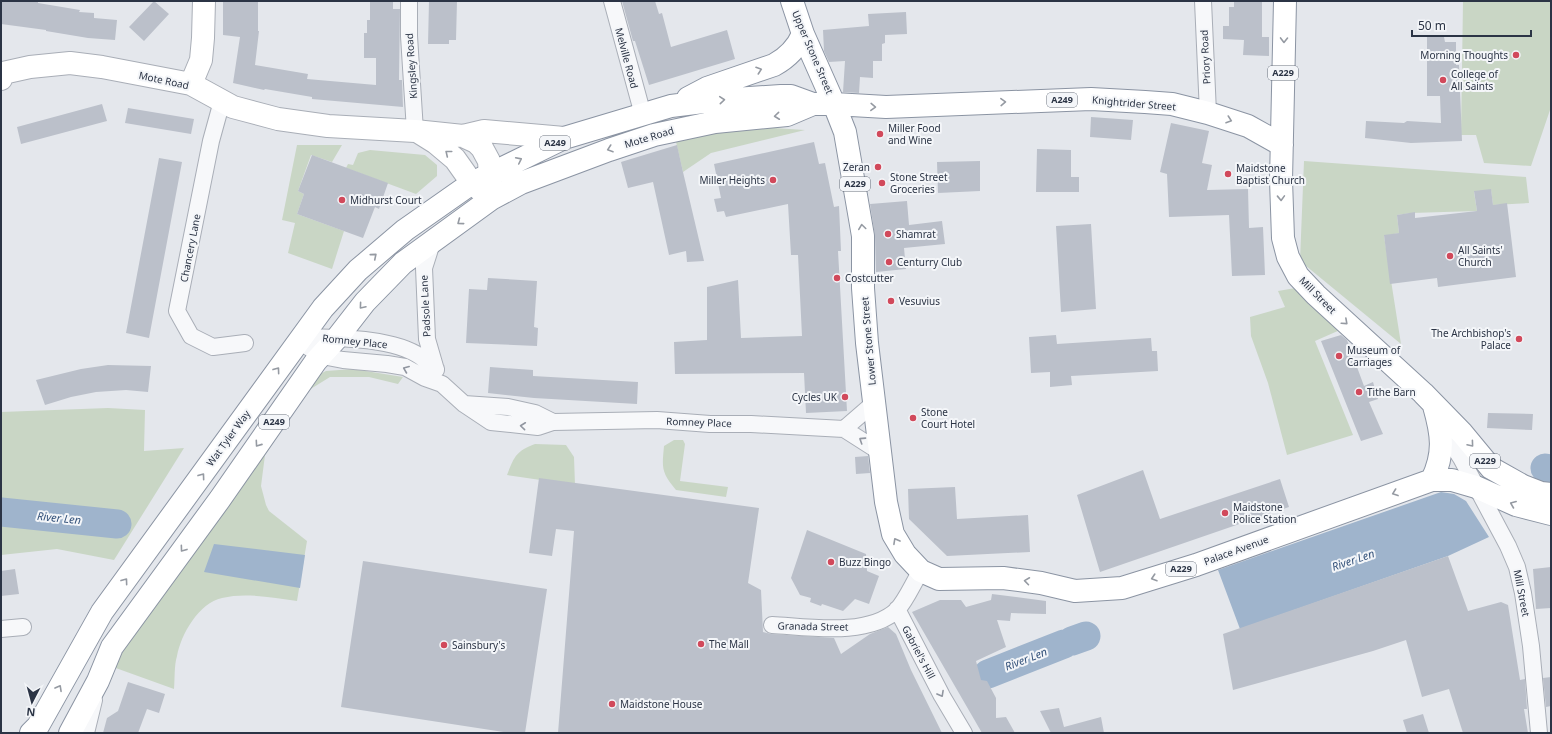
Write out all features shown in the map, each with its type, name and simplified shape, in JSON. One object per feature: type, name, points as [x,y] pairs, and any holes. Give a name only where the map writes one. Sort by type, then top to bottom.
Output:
[{"type":"main road","points":[[191,84],[201,60],[204,1]]},
{"type":"main road","name":"Upper Stone Street","points":[[792,1],[824,104]]},
{"type":"main road","name":"A229","points":[[1282,145],[1285,1]]},
{"type":"main road","name":"A249","points":[[671,106],[707,88],[774,65],[784,60],[799,44],[803,34]]},
{"type":"main road","name":"Mote Road","points":[[2,75],[30,67],[70,63],[102,67],[191,84],[233,107],[278,119],[328,126],[415,131],[463,136],[476,142],[482,148],[489,161],[491,199]]},
{"type":"main road","name":"Mote Road","points":[[472,183],[564,138],[671,106],[719,100],[781,96],[791,96],[824,104]]},
{"type":"main road","name":"Knightrider Street","points":[[824,104],[886,107],[1091,99],[1172,104],[1208,113],[1248,126],[1282,145]]},
{"type":"main road","name":"Mote Road","points":[[491,199],[521,183],[654,135],[715,122],[787,115],[824,104]]},
{"type":"main road","name":"Lower Stone Street","points":[[824,104],[845,132],[863,236],[863,288],[866,343],[886,502],[893,534],[905,554],[921,571]]},
{"type":"main road","name":"Mote Road","points":[[415,131],[436,143],[455,158],[472,183],[491,199]]},
{"type":"main road","name":"Mote Road","points":[[463,136],[484,131],[564,138]]},
{"type":"main road","name":"Mill Street","points":[[1282,145],[1281,180],[1283,238],[1288,257],[1298,276],[1316,295],[1423,393],[1437,416]]},
{"type":"main road","name":"Wat Tyler Way","points":[[31,733],[38,726],[102,612],[323,308],[358,270],[405,230],[472,183]]},
{"type":"main road","name":"A249","points":[[70,733],[98,680],[112,647],[220,499],[319,358],[337,338],[365,302],[403,264],[491,199]]},
{"type":"main road","points":[[1432,480],[1437,470],[1441,453],[1437,416]]},
{"type":"main road","name":"A229","points":[[1437,416],[1462,433],[1491,468],[1523,486],[1551,494]]},
{"type":"main road","name":"Palace Avenue","points":[[921,571],[939,579],[1003,578],[1041,583],[1075,591],[1122,588],[1196,565],[1432,480],[1452,480],[1476,487]]},
{"type":"main road","name":"A229","points":[[1476,487],[1516,505],[1551,514]]},
{"type":"street","name":"Kingsley Road","points":[[409,1],[409,36],[415,131]]},
{"type":"street","name":"Melville Road","points":[[612,1],[643,115]]},
{"type":"street","name":"Priory Road","points":[[1203,1],[1208,113]]},
{"type":"street","name":"Chancery Lane","points":[[222,101],[211,141],[177,311],[191,336],[213,347],[245,343]]},
{"type":"street","name":"Padsole Lane","points":[[432,243],[424,268],[427,339],[436,369]]},
{"type":"street","name":"Romney Place","points":[[442,384],[436,369],[421,357],[407,350],[391,345],[363,340],[301,337],[305,345],[319,358],[405,367],[425,378],[442,384],[464,404],[491,422],[538,427],[554,422],[657,420],[844,428]]},
{"type":"street","points":[[874,403],[844,428],[880,452]]},
{"type":"street","name":"Romney Place","points":[[464,404],[508,407],[535,413],[554,422]]},
{"type":"street","name":"Mill Street","points":[[1437,416],[1508,546],[1517,567],[1523,593],[1531,646],[1539,733]]},
{"type":"street","points":[[897,610],[921,571]]},
{"type":"street","name":"Granada Street","points":[[772,626],[837,628],[860,627],[881,622],[897,610]]},
{"type":"street","name":"Gabriel's Hill","points":[[897,610],[942,696],[964,733]]},
{"type":"street","points":[[1,629],[23,626]]},
{"type":"street","points":[[86,733],[98,680]]},
{"type":"green space","points":[[1463,1],[1551,1],[1551,107],[1531,166],[1484,163],[1476,135],[1461,135]]},
{"type":"green space","points":[[729,125],[805,130],[711,153],[683,172],[674,133]]},
{"type":"green space","points":[[297,145],[342,145],[332,162],[311,155],[298,191],[304,194],[297,214],[344,231],[332,269],[288,253],[295,223],[282,220]]},
{"type":"green space","points":[[370,150],[425,155],[437,165],[437,176],[416,194],[346,168],[348,164],[353,165],[358,153]]},
{"type":"green space","points":[[1304,161],[1526,177],[1529,203],[1493,205],[1491,190],[1474,192],[1477,211],[1411,213],[1397,215],[1399,233],[1384,236],[1401,344],[1300,261]]},
{"type":"green space","points":[[1307,286],[1340,330],[1315,341],[1353,435],[1287,455],[1268,383],[1251,336],[1250,317],[1285,307],[1278,291]]},
{"type":"green space","points":[[353,369],[403,377],[398,384],[369,377],[330,377],[309,390],[265,455],[261,486],[266,505],[269,511],[307,541],[297,601],[260,596],[231,596],[214,601],[206,606],[192,621],[182,638],[176,660],[174,689],[113,667],[129,639],[316,376],[326,371]]},
{"type":"green space","points":[[108,408],[145,410],[144,451],[184,448],[114,560],[57,549],[1,555],[1,412]]},
{"type":"green space","points":[[674,440],[683,440],[685,444],[680,481],[728,487],[726,497],[676,490],[665,474],[663,465],[664,446]]},
{"type":"green space","points":[[535,444],[566,445],[574,457],[575,485],[507,475],[516,455]]},
{"type":"water","points":[[1441,492],[1454,494],[1466,501],[1489,537],[1448,556],[1240,629],[1218,570]]},
{"type":"water","points":[[214,544],[305,555],[300,588],[204,572]]},
{"type":"building","points":[[1,1],[38,1],[38,3],[80,10],[79,12],[94,13],[94,18],[117,20],[115,40],[88,38],[46,30],[1,24]]},
{"type":"building","points":[[154,1],[169,14],[144,41],[129,27]]},
{"type":"building","points":[[223,1],[258,1],[259,31],[255,65],[308,74],[307,79],[376,85],[376,58],[364,58],[364,33],[367,33],[367,20],[370,20],[370,1],[393,1],[393,9],[400,9],[399,80],[402,80],[403,107],[312,99],[312,97],[264,90],[233,83],[240,37],[223,35]]},
{"type":"building","points":[[429,1],[457,1],[456,40],[449,40],[449,44],[428,44]]},
{"type":"building","points":[[622,1],[655,1],[659,14],[662,13],[671,47],[727,30],[735,59],[649,85],[635,41],[633,41]]},
{"type":"building","points":[[1234,1],[1262,1],[1262,37],[1269,37],[1269,56],[1243,55],[1244,40],[1223,39],[1223,26],[1229,26],[1229,7],[1234,7]]},
{"type":"building","points":[[906,12],[907,34],[885,35],[885,43],[882,44],[882,61],[873,61],[873,78],[860,77],[859,93],[843,92],[845,61],[829,62],[824,51],[823,30],[869,26],[868,14]]},
{"type":"building","name":"College of All Saints","points":[[1427,37],[1444,37],[1445,42],[1456,42],[1456,65],[1459,65],[1462,141],[1411,143],[1365,138],[1366,121],[1441,123],[1440,96],[1427,96]]},
{"type":"building","points":[[102,104],[107,121],[21,144],[17,127]]},
{"type":"building","points":[[128,108],[194,119],[191,134],[125,123]]},
{"type":"building","points":[[1091,117],[1133,120],[1131,140],[1090,137]]},
{"type":"building","points":[[1171,123],[1209,131],[1202,163],[1212,165],[1207,190],[1248,189],[1249,228],[1263,227],[1265,275],[1232,276],[1229,215],[1169,217],[1167,174],[1160,172]]},
{"type":"building","points":[[814,142],[819,164],[825,163],[834,207],[839,206],[841,251],[838,251],[847,411],[806,413],[804,373],[675,374],[674,342],[707,340],[707,287],[738,280],[741,338],[802,336],[798,255],[791,255],[788,204],[726,217],[724,211],[717,212],[714,199],[721,198],[714,164]]},
{"type":"building","points":[[677,145],[704,261],[687,262],[686,251],[669,255],[653,182],[628,188],[621,162]]},
{"type":"building","points":[[1037,149],[1071,150],[1071,177],[1079,177],[1079,192],[1036,192]]},
{"type":"building","name":"Midhurst Court","points":[[312,155],[388,183],[379,209],[375,207],[363,238],[297,214],[304,194],[298,191]]},
{"type":"building","points":[[159,158],[182,162],[149,338],[126,333]]},
{"type":"building","points":[[980,161],[980,191],[938,193],[937,162]]},
{"type":"building","name":"All Saints' Church","points":[[1491,189],[1493,205],[1507,203],[1516,277],[1438,287],[1437,278],[1390,284],[1384,235],[1399,233],[1397,215],[1415,212],[1415,218],[1477,211],[1474,191]]},
{"type":"building","points":[[907,201],[909,225],[942,221],[945,244],[904,248],[906,269],[876,272],[875,236],[870,204]]},
{"type":"building","points":[[1091,224],[1096,309],[1061,312],[1056,226]]},
{"type":"building","points":[[488,278],[537,281],[534,327],[538,328],[537,346],[466,343],[469,289],[487,290]]},
{"type":"building","points":[[1056,335],[1057,344],[1151,338],[1152,351],[1157,351],[1158,371],[1071,376],[1072,385],[1050,387],[1050,372],[1031,373],[1029,337]]},
{"type":"building","name":"Tithe Barn","points":[[1341,335],[1347,340],[1364,386],[1373,382],[1378,399],[1369,402],[1383,434],[1361,441],[1321,341]]},
{"type":"building","points":[[108,365],[151,366],[148,392],[126,390],[96,392],[71,397],[45,405],[36,380],[81,369]]},
{"type":"building","points":[[490,367],[533,370],[533,376],[638,382],[637,404],[534,398],[488,393]]},
{"type":"building","points":[[1488,413],[1533,414],[1532,430],[1487,428]]},
{"type":"building","points":[[868,456],[870,473],[856,474],[855,457]]},
{"type":"building","points":[[1143,470],[1160,519],[1280,479],[1289,507],[1100,572],[1077,495]]},
{"type":"building","name":"The Mall","points":[[539,478],[759,508],[748,583],[761,590],[763,632],[771,634],[834,638],[841,654],[870,634],[888,627],[896,634],[911,670],[942,733],[558,733],[574,531],[556,529],[552,556],[529,553]]},
{"type":"building","points":[[955,487],[957,519],[1028,515],[1030,552],[947,556],[909,519],[908,489]]},
{"type":"building","name":"Buzz Bingo","points":[[807,530],[866,554],[867,571],[879,576],[869,604],[855,599],[843,611],[822,604],[821,606],[810,602],[811,598],[800,595],[791,578]]},
{"type":"building","points":[[1448,556],[1468,611],[1501,602],[1508,605],[1520,680],[1525,679],[1527,709],[1524,709],[1528,733],[1463,733],[1449,689],[1422,697],[1406,640],[1373,651],[1233,690],[1223,634]]},
{"type":"building","name":"Sainsbury's","points":[[363,561],[547,589],[525,733],[510,733],[341,707]]},
{"type":"building","points":[[1551,567],[1551,608],[1536,609],[1533,569]]},
{"type":"building","points":[[15,569],[19,594],[1,596],[1,571]]},
{"type":"building","points":[[992,594],[1046,601],[1046,614],[1011,613],[1010,621],[997,620],[1006,647],[976,661],[981,680],[987,681],[996,698],[996,718],[1006,717],[1015,733],[982,733],[912,612],[940,600],[961,600],[966,607],[991,600]]},
{"type":"building","points":[[1551,677],[1551,706],[1546,707],[1543,678]]},
{"type":"building","points":[[128,682],[165,694],[159,713],[147,709],[138,733],[103,733],[107,718],[118,711]]},
{"type":"building","points":[[1059,708],[1064,727],[1101,717],[1104,733],[1051,733],[1040,711]]},
{"type":"building","points":[[1423,714],[1429,733],[1407,733],[1403,720]]},
{"type":"waterway","name":"River Len","points":[[1545,468],[1551,469]]},
{"type":"waterway","name":"River Len","points":[[1,512],[117,524]]},
{"type":"waterway","name":"River Len","points":[[1072,641],[1086,636]]},
{"type":"waterway","name":"River Len","points":[[988,674],[1064,644]]},
{"type":"place","name":"Morning Thoughts","points":[[1516,55]]},
{"type":"place","name":"College of All Saints","points":[[1443,80]]},
{"type":"place","name":"Miller Food and Wine","points":[[880,134]]},
{"type":"place","name":"Zeran","points":[[878,167]]},
{"type":"place","name":"Maidstone Baptist Church","points":[[1228,174]]},
{"type":"place","name":"Miller Heights","points":[[773,180]]},
{"type":"place","name":"Stone Street Groceries","points":[[882,183]]},
{"type":"place","name":"Midhurst Court","points":[[342,200]]},
{"type":"place","name":"Shamrat","points":[[888,234]]},
{"type":"place","name":"All Saints' Church","points":[[1450,256]]},
{"type":"place","name":"Centurry Club","points":[[889,262]]},
{"type":"place","name":"Costcutter","points":[[837,278]]},
{"type":"place","name":"Vesuvius","points":[[891,301]]},
{"type":"place","name":"The Archbishop's Palace","points":[[1519,339]]},
{"type":"place","name":"Museum of Carriages","points":[[1339,356]]},
{"type":"place","name":"Tithe Barn","points":[[1359,392]]},
{"type":"place","name":"Cycles UK","points":[[845,397]]},
{"type":"place","name":"Stone Court Hotel","points":[[913,418]]},
{"type":"place","name":"Maidstone Police Station","points":[[1225,513]]},
{"type":"place","name":"Buzz Bingo","points":[[831,562]]},
{"type":"place","name":"The Mall","points":[[701,644]]},
{"type":"place","name":"Sainsbury's","points":[[444,645]]},
{"type":"place","name":"Maidstone House","points":[[612,704]]}]
